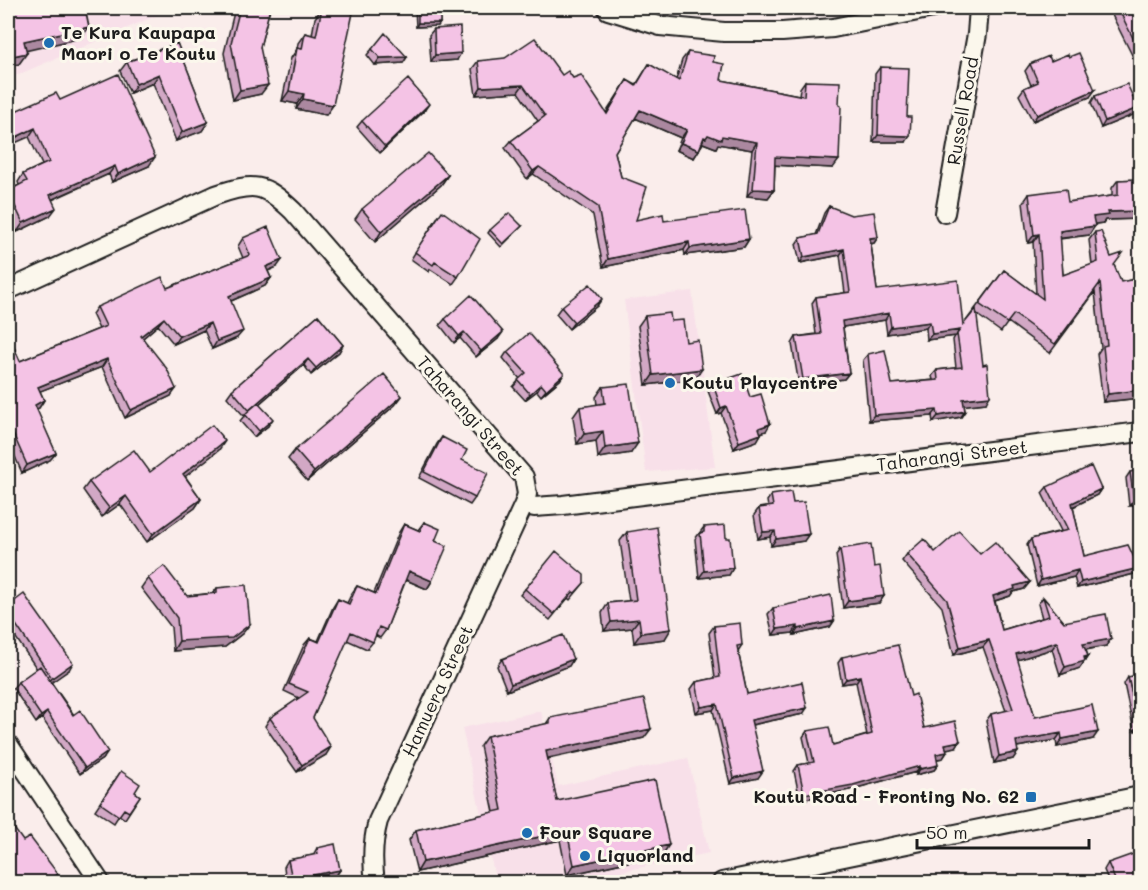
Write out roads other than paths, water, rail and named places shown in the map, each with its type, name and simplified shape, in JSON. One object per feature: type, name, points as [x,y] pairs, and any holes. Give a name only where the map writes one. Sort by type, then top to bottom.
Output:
[{"type":"street","points":[[608,10],[660,26],[724,32],[782,32],[833,28],[933,8]]},
{"type":"street","name":"Russell Road","points":[[945,213],[977,34],[979,8]]},
{"type":"street","name":"Taharangi Street","points":[[8,290],[216,195],[246,186],[262,188],[276,195],[293,212],[524,477],[527,485],[524,504],[534,507],[1140,432]]},
{"type":"street","name":"Hamuera Street","points":[[375,882],[372,858],[373,838],[378,821],[524,504]]},
{"type":"street","points":[[8,744],[100,882]]},
{"type":"street","points":[[722,882],[1140,796]]},
{"type":"place","name":"Te Kura Kaupapa Maori o Te Koutu","points":[[49,43]]},
{"type":"place","name":"Koutu Playcentre","points":[[670,383]]},
{"type":"place","name":"Koutu Road - Fronting No. 62","points":[[1031,797]]},
{"type":"place","name":"Four Square","points":[[527,833]]},
{"type":"place","name":"Liquorland","points":[[585,856]]}]
